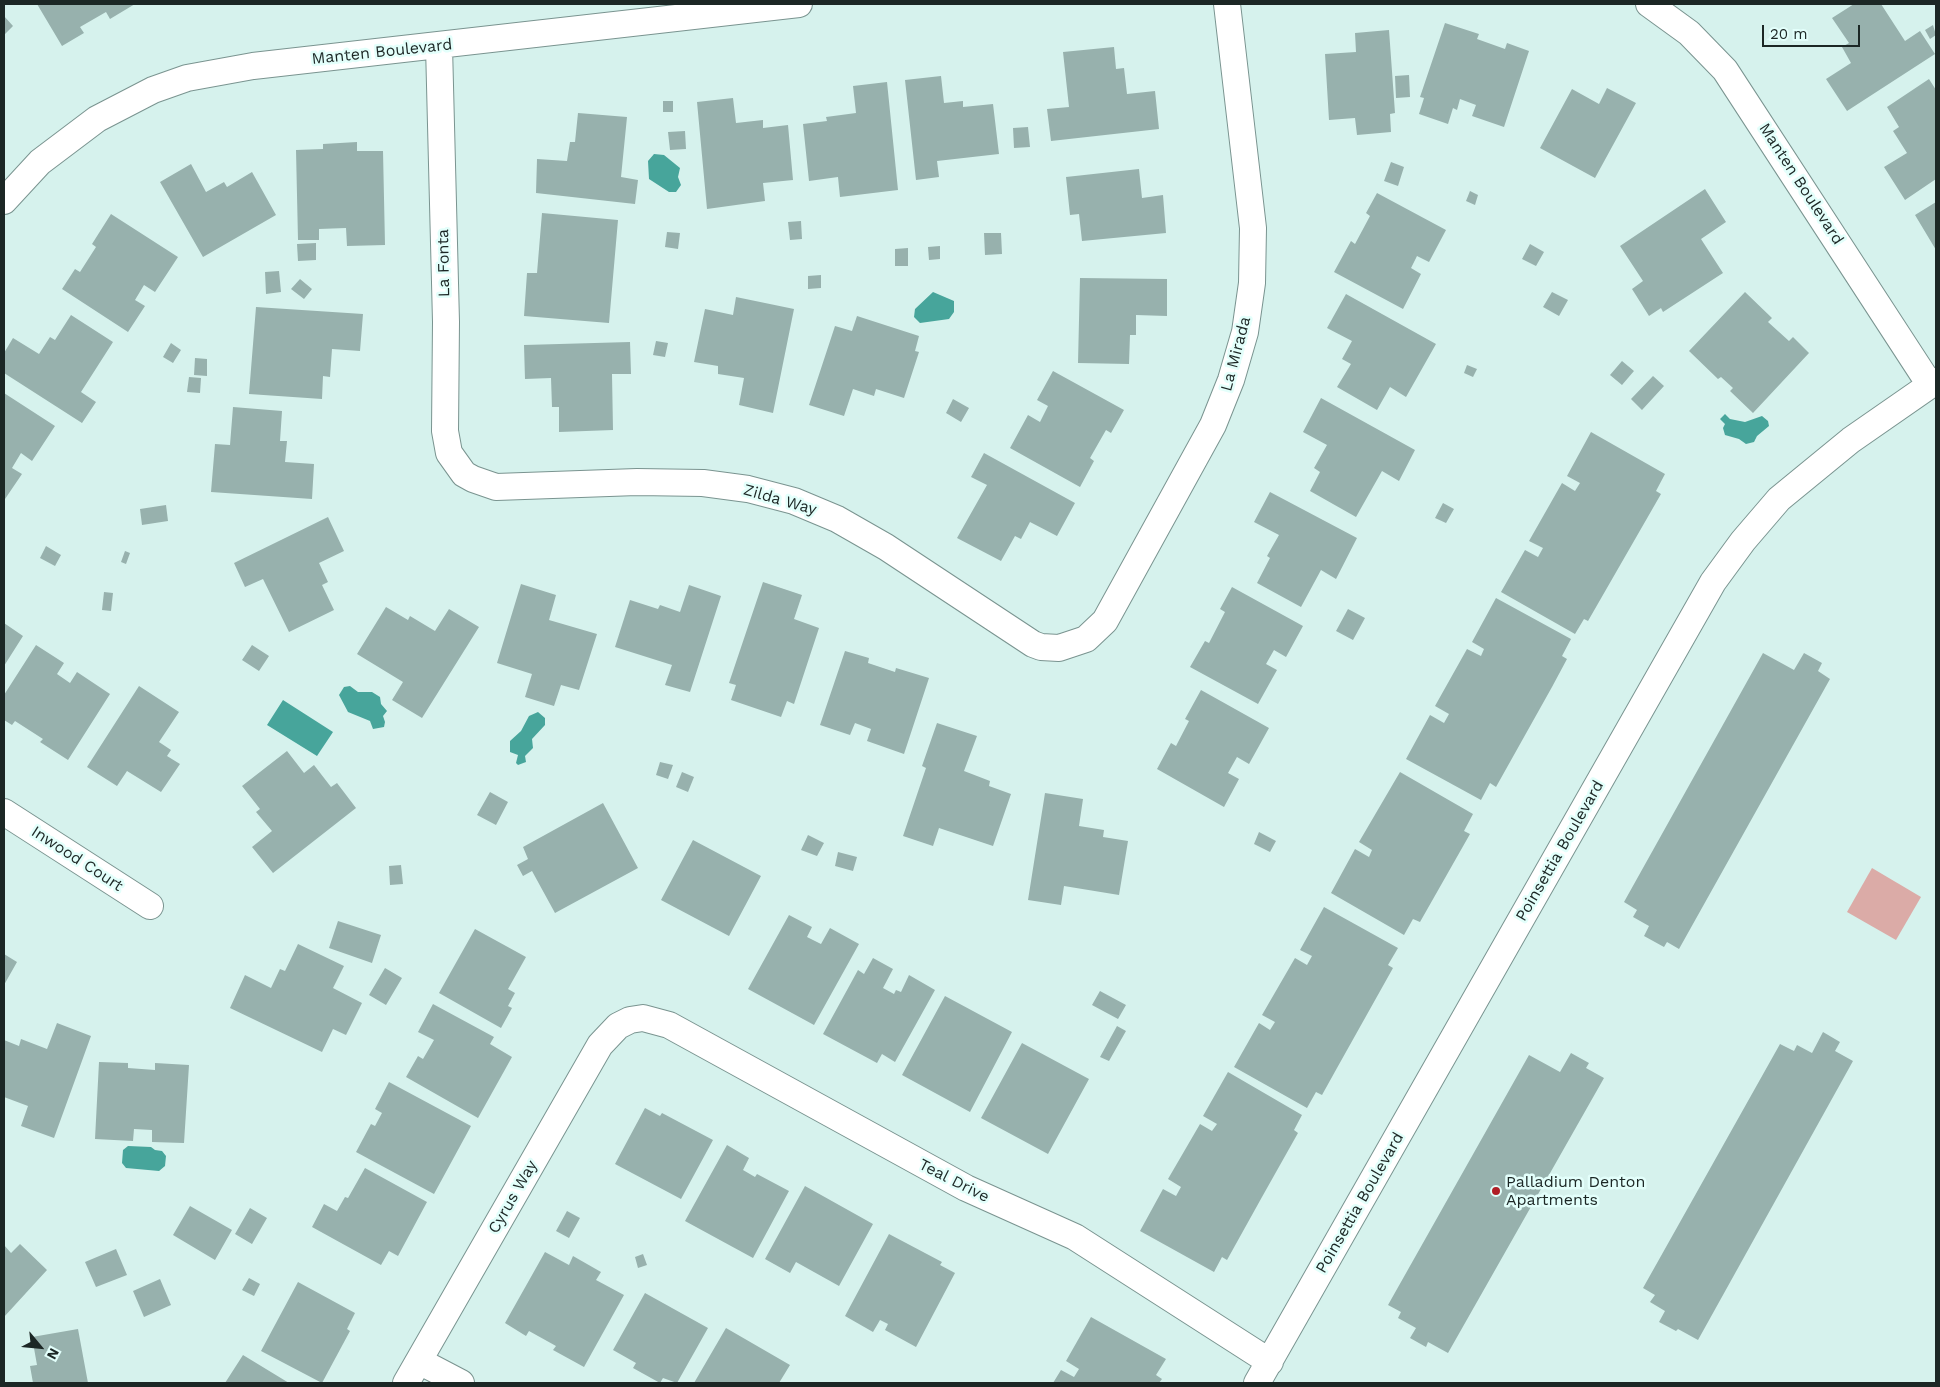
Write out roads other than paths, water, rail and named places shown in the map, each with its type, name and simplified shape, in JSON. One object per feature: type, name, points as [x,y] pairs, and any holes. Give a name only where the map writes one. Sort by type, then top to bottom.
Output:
[{"type":"street","name":"Manten Boulevard","points":[[4,201],[40,162],[78,132],[117,107],[170,83],[253,66],[799,4]]},
{"type":"street","name":"La Mirada","points":[[1059,648],[1086,639],[1105,621],[1213,425],[1231,380],[1245,332],[1252,283],[1253,228],[1226,4]]},
{"type":"street","name":"Manten Boulevard","points":[[1649,4],[1688,33],[1725,70],[1933,383]]},
{"type":"street","name":"La Fonta","points":[[439,46],[446,322],[445,431],[449,453],[464,474]]},
{"type":"street","name":"Poinsettia Boulevard","points":[[1263,1372],[1713,582],[1742,541],[1779,499],[1851,440],[1933,383]]},
{"type":"street","name":"Zilda Way","points":[[464,474],[473,480],[496,487],[637,482],[703,483],[748,489],[794,500],[837,519],[886,547],[1032,644],[1041,647],[1059,648]]},
{"type":"street","name":"Inwood Court","points":[[4,812],[150,906]]},
{"type":"street","name":"Teal Drive","points":[[630,1020],[643,1018],[669,1025],[966,1188],[1075,1237],[1263,1372]]},
{"type":"street","name":"Cyrus Way","points":[[406,1383],[600,1045],[618,1026],[630,1020]]},
{"type":"street","points":[[419,1361],[461,1383]]},
{"type":"water","points":[[654,154],[664,155],[680,168],[678,177],[681,185],[676,192],[669,192],[649,179],[648,161]]},
{"type":"water","points":[[933,292],[954,301],[954,312],[949,319],[920,323],[914,317],[915,309]]},
{"type":"water","points":[[1725,414],[1730,419],[1745,422],[1762,416],[1768,421],[1769,426],[1757,436],[1754,442],[1746,444],[1739,439],[1725,435],[1723,428],[1725,424],[1720,419]]},
{"type":"water","points":[[350,686],[358,692],[372,692],[380,697],[381,704],[387,711],[383,716],[384,727],[373,729],[370,721],[348,712],[339,695],[344,687]]},
{"type":"water","points":[[283,700],[333,732],[317,756],[267,725]]},
{"type":"water","points":[[538,712],[545,718],[545,725],[532,739],[533,748],[525,756],[526,762],[518,765],[516,763],[518,755],[510,752],[510,741],[521,731],[529,716]]},
{"type":"water","points":[[128,1146],[151,1147],[162,1151],[166,1156],[165,1166],[159,1171],[126,1168],[122,1163],[123,1150]]},
{"type":"place","name":"Palladium Denton Apartments","points":[[1496,1191]]}]
